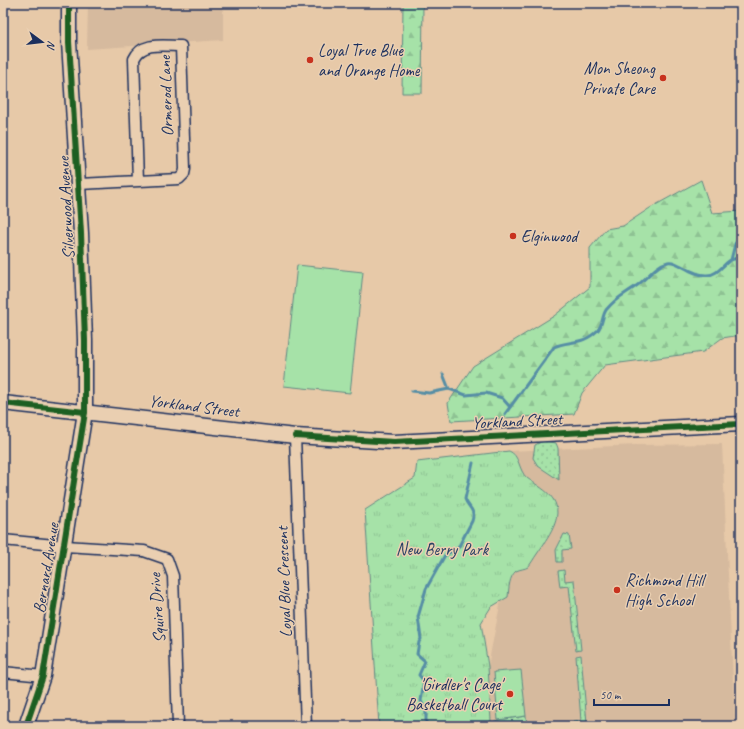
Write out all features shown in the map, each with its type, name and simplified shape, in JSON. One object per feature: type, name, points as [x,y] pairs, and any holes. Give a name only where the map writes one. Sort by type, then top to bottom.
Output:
[{"type":"street","name":"Silverwood Avenue","points":[[69,3],[69,42],[79,184],[85,340],[84,412]]},
{"type":"street","name":"Ormerod Lane","points":[[79,184],[179,179],[185,171],[181,46],[152,46],[144,48],[136,54],[134,59],[138,181]]},
{"type":"street","name":"Yorkland Street","points":[[3,403],[295,436],[394,442],[741,424]]},
{"type":"street","name":"Bernard Avenue","points":[[26,726],[43,676],[65,546],[84,412]]},
{"type":"street","name":"Loyal Blue Crescent","points":[[295,436],[306,726]]},
{"type":"street","name":"Squire Drive","points":[[3,540],[144,551],[167,559],[173,576],[178,726]]},
{"type":"street","points":[[3,672],[43,676]]},
{"type":"shaded area","points":[[88,3],[223,3],[223,40],[87,49]]},
{"type":"shaded area","name":"Richmond Hill High School","points":[[722,444],[735,726],[482,726],[491,721],[488,666],[505,579],[553,529],[557,511],[553,498],[525,476],[521,471],[514,453],[509,451],[636,445]]},
{"type":"green space","points":[[403,3],[423,3],[422,93],[402,93]]},
{"type":"green space","points":[[701,180],[712,213],[741,211],[741,335],[722,338],[703,352],[605,365],[582,393],[574,414],[451,421],[448,403],[473,366],[554,316],[590,287],[590,248],[606,229],[623,226],[650,208]]},
{"type":"green space","points":[[297,265],[363,272],[350,393],[284,386]]},
{"type":"green space","points":[[543,441],[556,443],[558,448],[559,480],[538,466],[533,458],[535,445]]},
{"type":"green space","name":"New Berry Park","points":[[509,451],[513,453],[517,459],[524,475],[551,496],[556,506],[557,513],[550,535],[528,567],[516,571],[512,576],[508,597],[491,607],[481,623],[488,666],[491,721],[482,726],[379,726],[365,510],[415,478],[417,462]]},
{"type":"green space","points":[[564,534],[569,535],[571,549],[562,550],[562,562],[557,562],[556,550]]},
{"type":"green space","points":[[564,570],[565,581],[574,580],[581,650],[576,651],[569,586],[560,587],[558,571]]},
{"type":"green space","points":[[581,655],[587,723],[584,726],[574,726],[573,722],[581,721],[576,656]]},
{"type":"green space","name":"'Girdler's Cage' Basketball Court","points":[[521,670],[526,716],[498,720],[494,672]]},
{"type":"green space","points":[[526,716],[527,726],[483,725],[498,720]]},
{"type":"waterway","points":[[731,260],[735,244],[741,235]]},
{"type":"waterway","points":[[505,414],[554,347],[581,341],[592,335],[600,328],[605,312],[610,305],[639,284],[660,266],[668,262],[672,262],[701,275],[711,275],[717,272],[730,260],[741,257]]},
{"type":"waterway","points":[[443,374],[449,389]]},
{"type":"waterway","points":[[412,391],[429,393],[449,389],[466,395],[486,393],[502,398],[510,407]]},
{"type":"waterway","points":[[426,726],[426,711],[421,701],[424,681],[419,675],[425,661],[417,654],[421,639],[418,617],[426,589],[445,555],[458,548],[472,521],[473,514],[465,499],[473,463]]},
{"type":"cycle path","points":[[26,726],[43,676],[85,412],[85,340],[81,233],[69,42],[69,3]]},
{"type":"cycle path","points":[[3,403],[85,412]]},
{"type":"cycle path","points":[[295,436],[394,442],[741,424]]},
{"type":"place","name":"Loyal True Blue and Orange Home","points":[[310,60]]},
{"type":"place","name":"Mon Sheong Private Care","points":[[663,78]]},
{"type":"place","name":"Elginwood","points":[[513,236]]},
{"type":"place","name":"Richmond Hill High School","points":[[617,590]]},
{"type":"place","name":"'Girdler's Cage' Basketball Court","points":[[510,694]]}]
